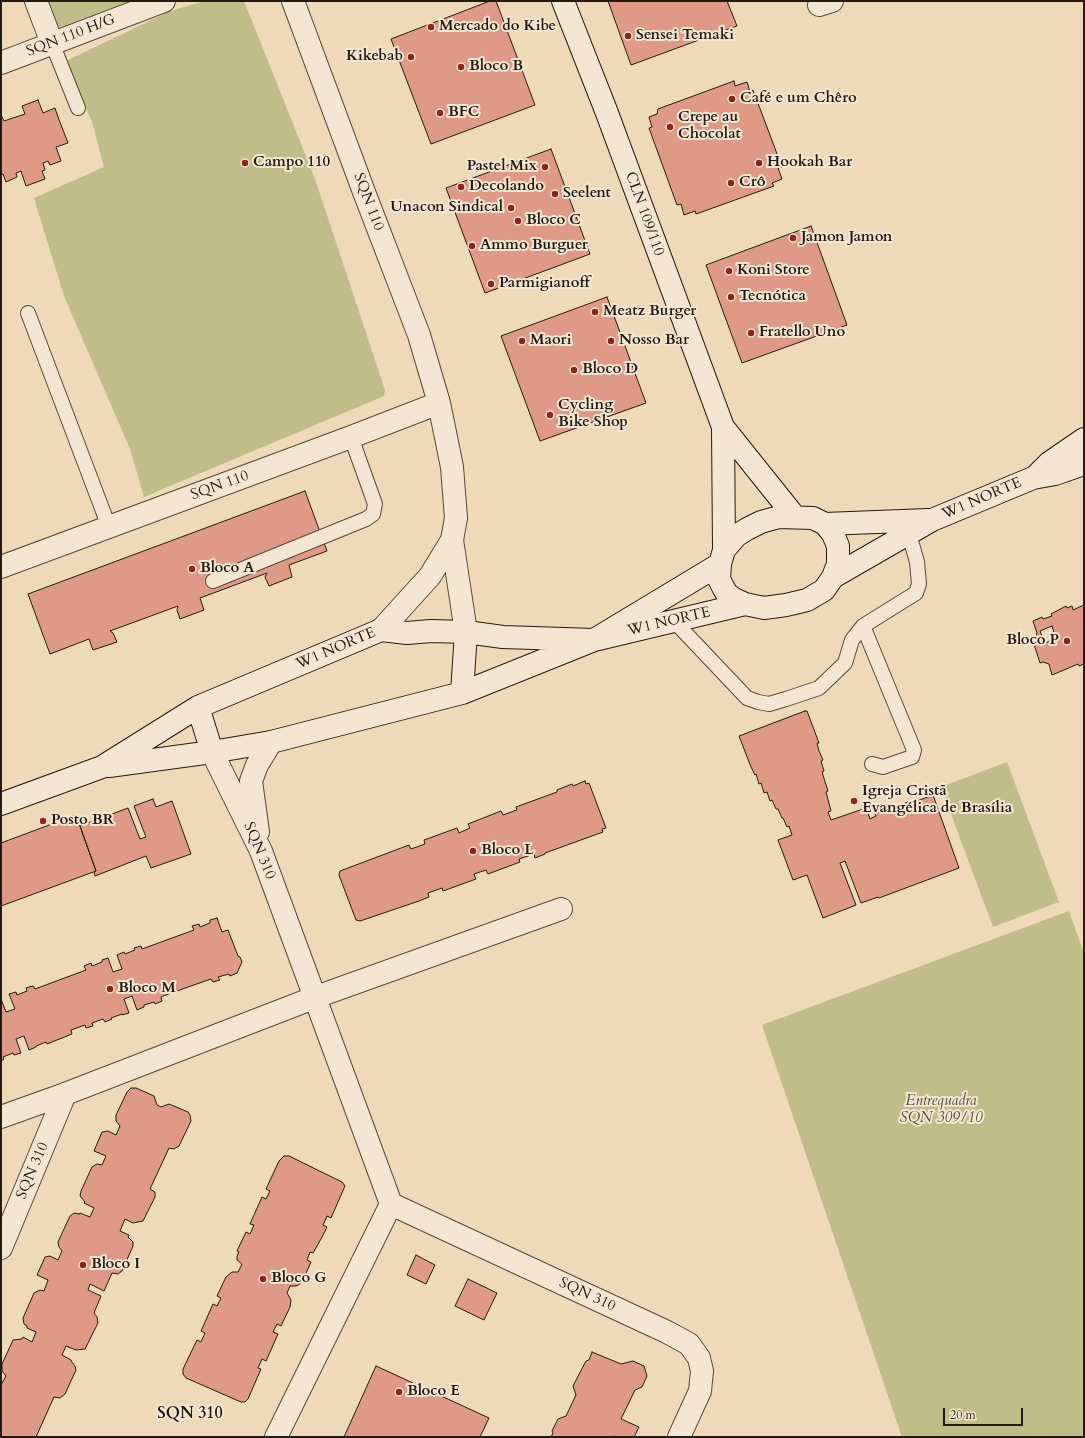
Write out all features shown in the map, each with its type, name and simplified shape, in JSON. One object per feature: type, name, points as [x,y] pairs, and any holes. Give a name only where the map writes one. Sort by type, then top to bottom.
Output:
[{"type":"street","points":[[36,1],[52,43]]},
{"type":"street","name":"SQN 110 H/G","points":[[1,63],[164,1]]},
{"type":"street","name":"SQN 110","points":[[293,1],[361,185],[419,335],[439,403],[452,467],[456,518],[452,540],[466,632],[462,692]]},
{"type":"street","name":"CLN 109/110","points":[[563,1],[607,113],[723,427],[795,517]]},
{"type":"street","name":"SQN 110","points":[[1,567],[351,438],[439,403]]},
{"type":"street","name":"CLN 109/110","points":[[722,557],[723,427]]},
{"type":"street","name":"W1 NORTE","points":[[1033,478],[1049,463],[1082,438]]},
{"type":"street","name":"W1 NORTE","points":[[833,577],[932,520],[1033,478],[1055,474],[1083,465]]},
{"type":"street","points":[[779,517],[812,518],[825,524],[833,534],[838,546],[838,564],[833,577],[824,590],[807,600],[764,608],[745,604],[727,594],[722,587],[719,579],[722,557],[736,536],[761,522],[779,517]]},
{"type":"street","name":"W1 NORTE","points":[[825,524],[932,520]]},
{"type":"street","name":"SQN 110","points":[[381,630],[430,576],[452,540]]},
{"type":"street","name":"W1 NORTE","points":[[1,804],[102,767],[198,707],[381,630],[407,633],[432,630],[466,632],[503,637],[594,640],[722,557]]},
{"type":"street","name":"W1 NORTE","points":[[102,767],[212,752],[271,742],[462,692],[594,640],[745,604]]},
{"type":"street","name":"SQN 310","points":[[198,707],[212,752],[261,851],[391,1204],[660,1328],[688,1344],[699,1358],[702,1371],[700,1391],[678,1437]]},
{"type":"street","points":[[261,851],[251,781],[257,765],[271,742]]},
{"type":"street","points":[[1,1117],[65,1094],[316,997],[561,909]]},
{"type":"street","name":"SQN 310","points":[[1,1248],[65,1094]]},
{"type":"street","points":[[276,1437],[391,1204]]},
{"type":"lane","points":[[52,43],[78,108]]},
{"type":"lane","points":[[28,314],[109,527]]},
{"type":"lane","points":[[213,581],[366,519],[373,514],[375,504],[351,438]]},
{"type":"lane","points":[[674,621],[747,698],[769,704],[819,688],[845,662],[852,640],[862,626],[916,593],[919,584],[917,562],[909,534]]},
{"type":"lane","points":[[862,626],[914,750],[912,757],[883,767],[872,764]]},
{"type":"green space","points":[[44,1],[133,1],[55,34]]},
{"type":"green space","points":[[204,1],[244,1],[315,179],[385,390],[384,396],[144,497],[130,449],[64,296],[34,198],[104,167],[92,122],[66,61],[168,12]]},
{"type":"green space","points":[[1007,762],[1059,902],[993,927],[941,787]]},
{"type":"green space","name":"Entrequadra SQN 309/10","points":[[1069,911],[1084,953],[1084,1437],[902,1437],[762,1025]]},
{"type":"building","name":"Bloco B","points":[[490,1],[496,1],[535,105],[431,144],[391,39]]},
{"type":"building","points":[[608,1],[727,1],[737,26],[631,65]]},
{"type":"building","points":[[734,81],[735,86],[747,82],[750,92],[753,90],[782,167],[778,168],[782,179],[772,183],[774,186],[696,214],[695,211],[684,215],[681,204],[677,205],[649,128],[652,127],[649,117],[657,114],[658,109]]},
{"type":"building","points":[[38,100],[43,113],[55,108],[68,143],[56,147],[61,161],[50,165],[48,161],[43,163],[45,170],[42,171],[45,179],[26,186],[21,171],[16,173],[17,177],[6,182],[3,174],[1,175],[1,115],[4,121],[25,114],[22,106]]},
{"type":"building","name":"Bloco C","points":[[551,149],[590,254],[485,293],[446,188]]},
{"type":"building","points":[[811,226],[847,325],[742,363],[706,265]]},
{"type":"building","name":"Bloco D","points":[[607,297],[646,403],[540,441],[501,336]]},
{"type":"building","name":"Bloco A","points":[[305,491],[327,551],[289,565],[292,577],[269,586],[265,577],[267,573],[200,598],[204,610],[180,619],[177,610],[178,606],[110,631],[113,633],[117,642],[93,650],[89,639],[50,654],[28,594]]},
{"type":"building","name":"Bloco P","points":[[1084,605],[1084,664],[1079,666],[1078,664],[1052,675],[1049,664],[1043,662],[1040,663],[1032,638],[1036,636],[1037,633],[1033,621],[1042,617],[1043,619],[1052,616],[1051,614],[1066,606],[1067,608],[1072,606],[1073,610]],"holes":[[[1052,626],[1056,639],[1045,643],[1040,631]]]},
{"type":"building","points":[[807,711],[819,743],[817,743],[823,760],[821,761],[824,771],[822,772],[828,791],[826,792],[831,811],[828,812],[831,820],[866,808],[870,819],[876,816],[875,814],[933,795],[959,868],[879,898],[878,897],[861,903],[845,861],[840,863],[856,905],[823,918],[807,875],[793,880],[778,840],[792,835],[789,826],[787,827],[772,800],[770,801],[767,792],[764,793],[761,783],[759,784],[739,736]]},
{"type":"building","name":"Bloco L","points":[[585,781],[586,784],[589,783],[606,828],[602,829],[603,832],[535,858],[534,854],[519,859],[520,862],[488,874],[486,870],[474,874],[476,879],[443,891],[442,888],[428,893],[429,897],[419,901],[360,921],[356,920],[339,875],[340,871],[409,845],[411,849],[425,844],[424,840],[457,828],[459,833],[470,828],[468,824],[501,811],[503,815],[517,810],[516,807],[557,792],[557,790],[572,784],[573,786]]},
{"type":"building","points":[[153,799],[156,807],[172,801],[191,854],[151,868],[146,856],[95,876],[94,872],[96,871],[80,826],[128,808],[140,839],[146,837],[134,806]]},
{"type":"building","points":[[76,815],[96,871],[1,906],[1,843]]},
{"type":"building","name":"Bloco M","points":[[217,918],[222,932],[228,930],[238,956],[242,962],[237,973],[230,976],[229,974],[218,977],[220,980],[213,982],[211,979],[171,993],[161,997],[162,1001],[155,1004],[154,1002],[144,1005],[144,1007],[137,1010],[132,996],[124,999],[129,1013],[111,1018],[112,1019],[105,1022],[103,1019],[92,1023],[93,1026],[86,1028],[85,1025],[71,1030],[72,1034],[47,1044],[46,1042],[29,1050],[24,1036],[16,1039],[21,1053],[14,1055],[13,1053],[3,1057],[4,1059],[1,1061],[1,999],[6,1012],[15,1009],[9,994],[16,992],[17,995],[27,991],[26,988],[33,986],[35,989],[86,970],[84,966],[91,963],[92,966],[108,958],[113,972],[122,969],[117,955],[124,952],[125,954],[135,950],[134,948],[141,946],[142,949],[194,930],[192,926],[199,924],[200,927],[210,923],[210,920]]},
{"type":"building","name":"Bloco I","points":[[131,1088],[136,1088],[154,1096],[157,1105],[161,1107],[169,1104],[188,1112],[191,1121],[179,1146],[174,1149],[169,1148],[150,1189],[155,1192],[155,1197],[143,1221],[133,1223],[125,1219],[120,1231],[129,1235],[128,1237],[133,1242],[133,1246],[122,1271],[118,1274],[112,1273],[104,1291],[90,1284],[88,1290],[101,1296],[94,1313],[97,1317],[98,1323],[85,1349],[76,1350],[66,1346],[62,1355],[71,1360],[76,1370],[65,1394],[60,1398],[54,1397],[36,1437],[1,1437],[1,1385],[6,1376],[2,1371],[2,1364],[13,1340],[22,1339],[23,1337],[32,1342],[36,1332],[27,1328],[24,1324],[23,1318],[34,1293],[40,1290],[44,1291],[48,1280],[37,1275],[45,1257],[50,1256],[58,1260],[62,1251],[58,1242],[70,1216],[74,1213],[80,1213],[90,1217],[94,1208],[84,1203],[85,1202],[80,1196],[81,1191],[92,1167],[97,1164],[102,1165],[106,1156],[94,1151],[102,1132],[108,1131],[116,1135],[120,1126],[116,1121],[116,1115],[127,1092]]},
{"type":"building","name":"Bloco G","points":[[284,1156],[289,1156],[342,1182],[345,1186],[331,1218],[327,1216],[323,1225],[327,1227],[321,1239],[313,1253],[310,1252],[307,1260],[311,1262],[303,1280],[301,1279],[300,1284],[296,1286],[290,1286],[287,1293],[291,1300],[290,1307],[281,1326],[277,1324],[273,1332],[278,1334],[266,1361],[262,1359],[258,1368],[261,1369],[248,1399],[245,1402],[241,1402],[186,1378],[183,1374],[183,1369],[197,1340],[201,1342],[205,1333],[201,1331],[213,1304],[217,1306],[221,1298],[217,1296],[226,1277],[232,1272],[238,1272],[242,1264],[237,1260],[239,1252],[237,1251],[246,1232],[250,1234],[254,1225],[250,1224],[262,1197],[266,1199],[270,1191],[266,1189],[279,1161]]},
{"type":"building","points":[[416,1255],[435,1265],[426,1284],[407,1275]]},
{"type":"building","points":[[468,1279],[497,1293],[484,1320],[455,1306]]},
{"type":"building","points":[[592,1352],[621,1364],[633,1361],[644,1366],[647,1376],[642,1387],[635,1390],[621,1419],[639,1427],[634,1437],[551,1437],[553,1433],[552,1431],[558,1419],[566,1416],[576,1395],[573,1386],[586,1361],[589,1360]]},
{"type":"building","name":"Bloco E","points":[[376,1366],[489,1418],[480,1437],[344,1437]]},
{"type":"place","name":"Mercado do Kibe","points":[[431,27]]},
{"type":"place","name":"Sensei Temaki","points":[[628,36]]},
{"type":"place","name":"Kikebab","points":[[411,57]]},
{"type":"place","name":"Bloco B","points":[[461,67]]},
{"type":"place","name":"Café e um Chêro","points":[[732,99]]},
{"type":"place","name":"BFC","points":[[440,113]]},
{"type":"place","name":"Crepe au Chocolat","points":[[670,127]]},
{"type":"place","name":"Campo 110","points":[[245,163]]},
{"type":"place","name":"Hookah Bar","points":[[759,163]]},
{"type":"place","name":"Pastel Mix","points":[[545,167]]},
{"type":"place","name":"Crô","points":[[731,183]]},
{"type":"place","name":"Decolando","points":[[461,187]]},
{"type":"place","name":"Seelent","points":[[555,194]]},
{"type":"place","name":"Unacon Sindical","points":[[511,208]]},
{"type":"place","name":"Bloco C","points":[[518,221]]},
{"type":"place","name":"Jamon Jamon","points":[[793,238]]},
{"type":"place","name":"Ammo Burguer","points":[[472,246]]},
{"type":"place","name":"Koni Store","points":[[729,271]]},
{"type":"place","name":"Parmigianoff","points":[[491,284]]},
{"type":"place","name":"Tecnótica","points":[[731,297]]},
{"type":"place","name":"Meatz Burger","points":[[595,312]]},
{"type":"place","name":"Fratello Uno","points":[[751,333]]},
{"type":"place","name":"Maori","points":[[522,341]]},
{"type":"place","name":"Nosso Bar","points":[[611,341]]},
{"type":"place","name":"Bloco D","points":[[574,370]]},
{"type":"place","name":"Cycling Bike Shop","points":[[550,415]]},
{"type":"place","name":"Bloco A","points":[[192,569]]},
{"type":"place","name":"Bloco P","points":[[1067,641]]},
{"type":"place","name":"Igreja Cristã Evangélica de Brasília","points":[[854,801]]},
{"type":"place","name":"Posto BR","points":[[43,821]]},
{"type":"place","name":"Bloco L","points":[[473,851]]},
{"type":"place","name":"Bloco M","points":[[110,989]]},
{"type":"place","name":"Bloco I","points":[[83,1265]]},
{"type":"place","name":"Bloco G","points":[[263,1279]]},
{"type":"place","name":"Bloco E","points":[[399,1392]]},
{"type":"district","name":"SQN 310","points":[[190,1414]]}]
